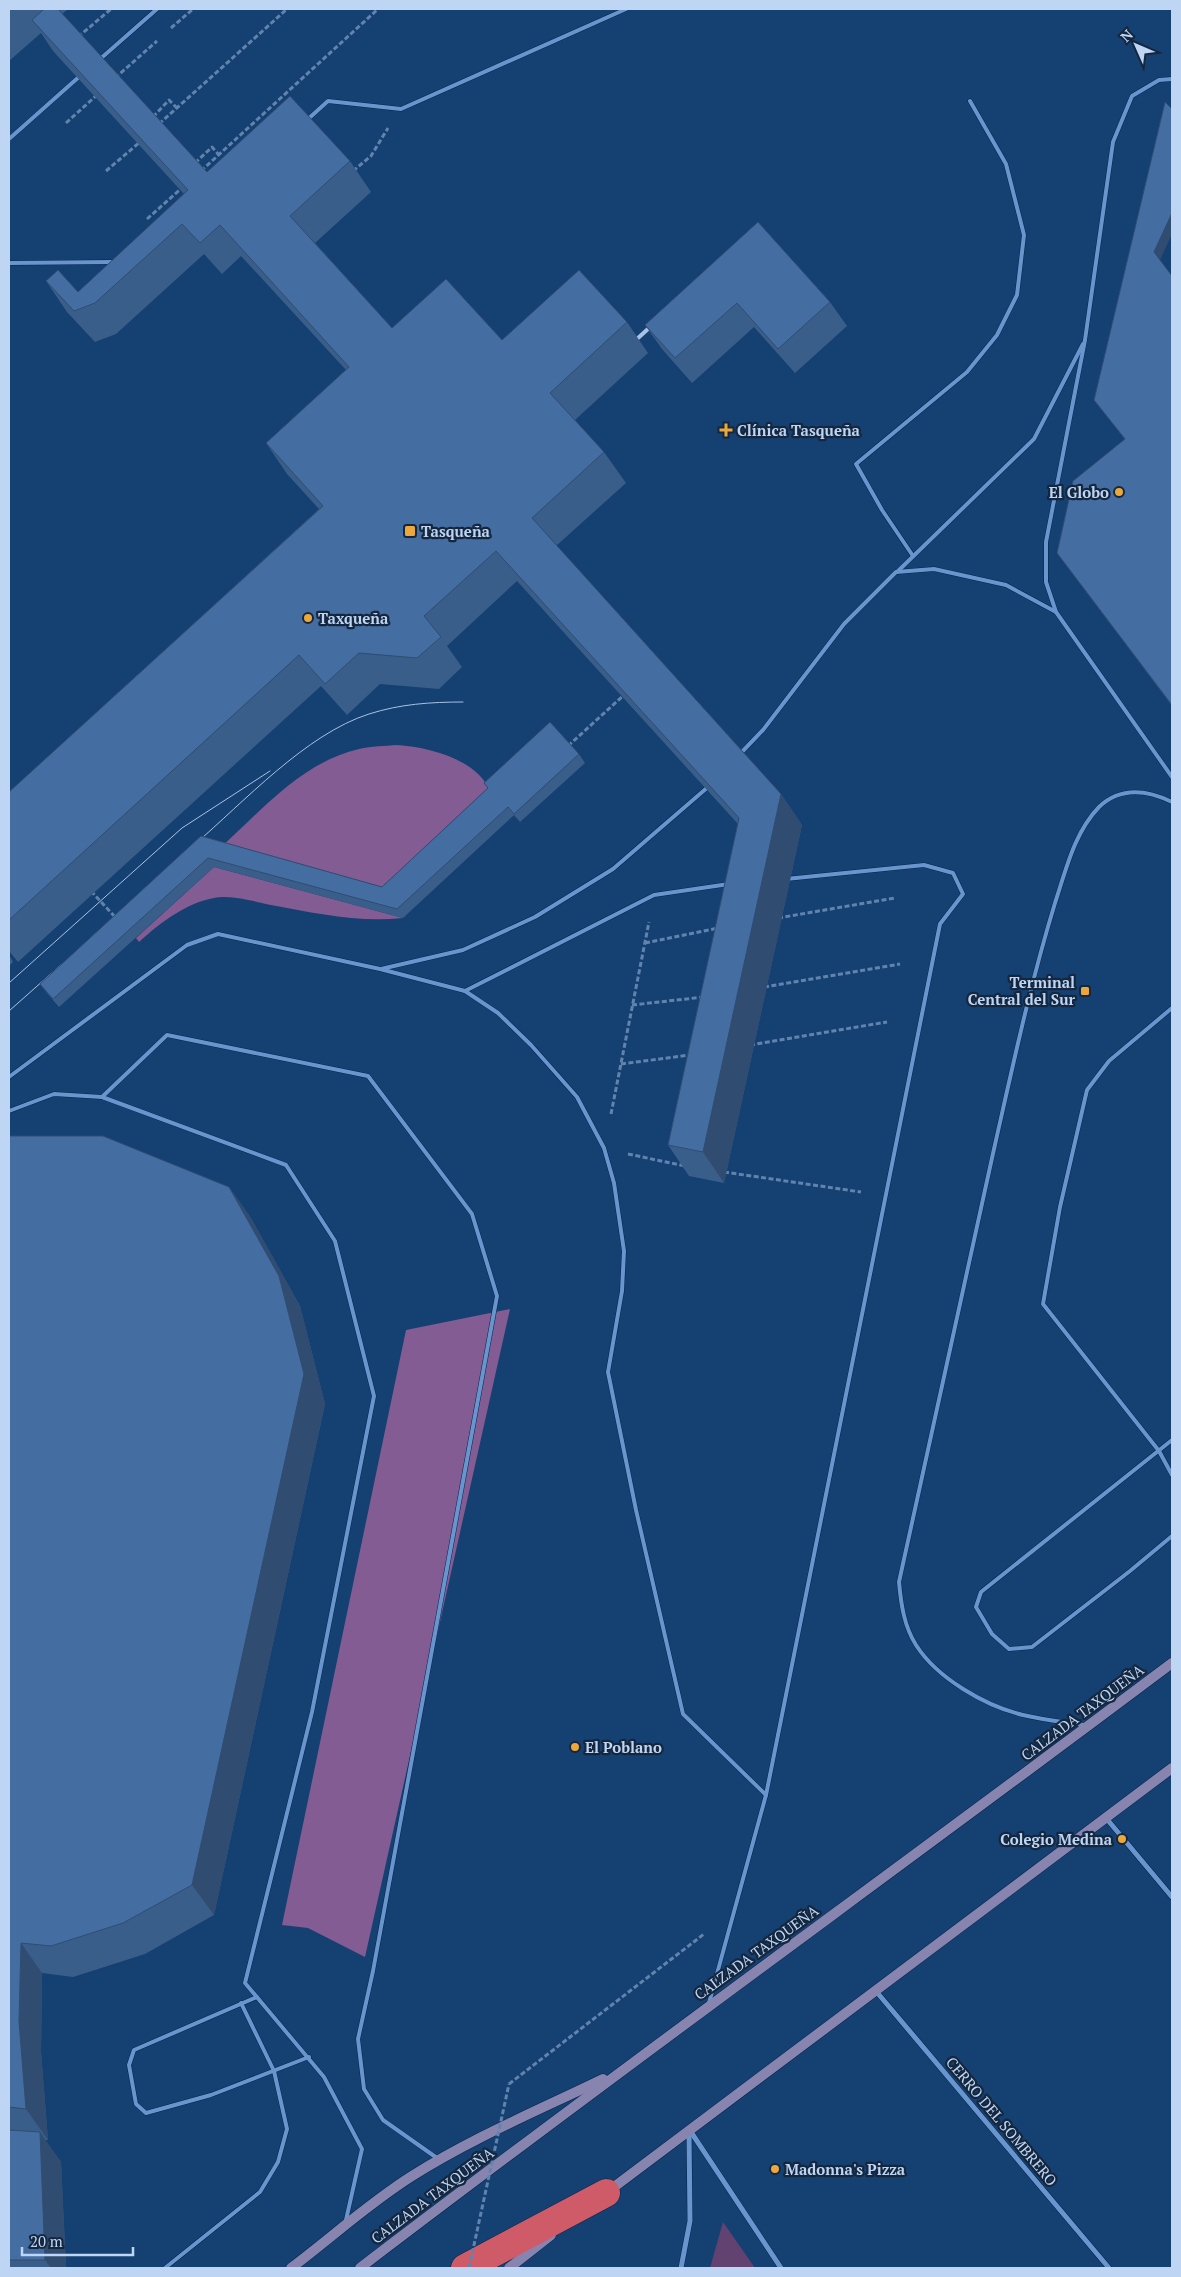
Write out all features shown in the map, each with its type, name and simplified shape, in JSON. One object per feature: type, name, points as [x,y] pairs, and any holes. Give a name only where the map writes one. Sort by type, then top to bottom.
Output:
[{"type":"highway","points":[[467,2268],[606,2193]]},
{"type":"main road","name":"CALZADA TAXQUEÑA","points":[[360,2268],[708,2005],[888,1875],[1172,1663]]},
{"type":"main road","points":[[509,2268],[689,2129],[1172,1768]]},
{"type":"main road","points":[[291,2268],[381,2197],[439,2160],[624,2068]]},
{"type":"street","points":[[1106,1818],[1172,1897]]},
{"type":"street","name":"CERRO DEL SOMBRERO","points":[[876,1990],[1109,2268]]},
{"type":"street","points":[[681,2268],[690,2221],[689,2129]]},
{"type":"street","points":[[689,2129],[781,2268]]},
{"type":"lane","points":[[98,61],[157,9]]},
{"type":"lane","points":[[300,126],[328,101],[401,109],[626,9]]},
{"type":"lane","points":[[9,139],[83,74]]},
{"type":"lane","points":[[1172,79],[1159,80],[1132,96],[1113,142],[1085,340],[1046,542],[1046,582],[1056,612],[1172,777]]},
{"type":"lane","points":[[913,556],[856,464],[967,372],[997,335],[1017,295],[1024,236],[1006,164],[970,101]]},
{"type":"lane","points":[[9,263],[109,263],[119,261]]},
{"type":"lane","points":[[736,758],[763,730],[844,624],[1034,439],[1085,340]]},
{"type":"lane","points":[[896,572],[934,569],[1006,585],[1056,612]]},
{"type":"lane","points":[[380,970],[463,950],[535,916],[613,869],[710,786]]},
{"type":"lane","points":[[1089,1726],[1023,1715],[956,1685],[934,1668],[915,1644],[903,1614],[899,1582],[1033,973],[1072,850],[1084,827],[1099,808],[1114,795],[1132,791],[1156,794],[1172,802]]},
{"type":"lane","points":[[708,2005],[766,1795],[940,924],[962,894],[953,873],[924,865],[784,879]]},
{"type":"lane","points":[[465,991],[654,895],[735,884]]},
{"type":"lane","points":[[9,1077],[187,945],[218,934],[465,991],[498,1013],[531,1045],[576,1097],[604,1148],[614,1183],[624,1251],[622,1291],[608,1372],[636,1510],[683,1714],[766,1795]]},
{"type":"lane","points":[[1172,1008],[1109,1061],[1087,1090],[1060,1207],[1043,1304],[1159,1451],[1172,1475]]},
{"type":"lane","points":[[102,1097],[167,1035],[368,1076],[472,1214],[497,1296],[373,1971],[358,2039],[364,2089],[383,2120],[439,2160]]},
{"type":"lane","points":[[9,1111],[12,1108],[54,1094],[102,1097],[286,1165],[335,1241],[374,1396],[312,1712],[245,1983],[324,2077],[362,2149],[345,2225]]},
{"type":"lane","points":[[1172,1440],[981,1592],[976,1607],[992,1634],[1009,1648],[1032,1647],[1130,1572],[1172,1536]]},
{"type":"lane","points":[[257,1996],[134,2050],[129,2065],[136,2104],[146,2113],[211,2095],[309,2057]]},
{"type":"lane","points":[[165,2268],[260,2192],[278,2162],[287,2129],[274,2071],[241,2003]]},
{"type":"path","points":[[75,39],[111,9]]},
{"type":"path","points":[[166,33],[193,9]]},
{"type":"path","points":[[156,127],[287,9]]},
{"type":"path","points":[[198,174],[378,9]]},
{"type":"path","points":[[110,83],[159,39]]},
{"type":"path","points":[[66,123],[103,89]]},
{"type":"path","points":[[147,122],[170,100],[177,108]]},
{"type":"path","points":[[348,176],[371,156],[401,109]]},
{"type":"path","points":[[106,171],[142,140]]},
{"type":"path","points":[[189,168],[212,147],[219,154]]},
{"type":"path","points":[[147,219],[190,180]]},
{"type":"path","points":[[565,750],[626,693]]},
{"type":"path","points":[[86,885],[122,925]]},
{"type":"path","points":[[654,895],[604,1148],[654,1162],[690,1166]]},
{"type":"path","points":[[768,920],[895,898]]},
{"type":"path","points":[[645,943],[719,928]]},
{"type":"path","points":[[757,988],[900,964]]},
{"type":"path","points":[[632,1005],[710,996]]},
{"type":"path","points":[[744,1046],[887,1022]]},
{"type":"path","points":[[621,1064],[697,1054]]},
{"type":"path","points":[[718,1171],[861,1192]]},
{"type":"path","points":[[467,2268],[509,2084],[734,1911]]},
{"type":"shaded area","points":[[397,745],[437,752],[463,763],[484,780],[490,791],[388,895],[220,848],[267,804],[301,776],[319,765],[338,755],[359,749]]},
{"type":"shaded area","points":[[214,867],[403,918],[353,918],[304,911],[240,898],[222,897],[199,902],[188,907],[157,927],[139,942],[136,938]]},
{"type":"shaded area","points":[[510,1309],[365,1957],[308,1928],[282,1925],[406,1330]]},
{"type":"shaded area","points":[[723,2222],[755,2268],[710,2268]]},
{"type":"building","name":"Taxqueña","points":[[44,9],[58,9],[207,172],[290,96],[350,161],[290,216],[392,328],[446,279],[502,340],[579,270],[627,322],[550,393],[604,452],[532,518],[781,794],[703,1152],[668,1145],[739,818],[496,551],[424,616],[441,637],[417,658],[359,653],[325,684],[299,655],[9,920],[9,792],[323,506],[266,443],[349,367],[220,225],[200,243],[182,224],[95,303],[74,311],[46,281],[58,270],[78,292],[188,190],[32,20]]},
{"type":"building","points":[[1165,102],[1172,109],[1172,213],[1154,252],[1172,276],[1172,705],[1057,553],[1073,481],[1125,439],[1094,400]]},
{"type":"building","points":[[758,222],[830,302],[778,349],[737,303],[675,358],[645,325]]},
{"type":"building","points":[[550,722],[579,754],[514,814],[508,807],[397,909],[208,858],[53,999],[40,984],[201,836],[382,887],[488,788],[484,783]]},
{"type":"building","points":[[9,1136],[103,1136],[229,1187],[279,1276],[304,1374],[192,1885],[123,1923],[51,1946],[21,1943],[19,2021],[26,2109],[9,2107]]},
{"type":"building","points":[[9,2130],[40,2132],[45,2260],[9,2260]]},
{"type":"tram line","points":[[194,845],[299,753],[345,724],[369,714],[392,708],[427,703],[463,702]]},
{"type":"tram line","points":[[9,983],[182,828],[270,771]]},
{"type":"tram line","points":[[9,1011],[62,964]]},
{"type":"railway","points":[[627,348],[659,319]]},
{"type":"place","name":"Clínica Tasqueña","points":[[726,430]]},
{"type":"place","name":"El Globo","points":[[1119,492]]},
{"type":"place","name":"Tasqueña","points":[[410,531]]},
{"type":"place","name":"Taxqueña","points":[[308,618]]},
{"type":"place","name":"Terminal Central del Sur","points":[[1085,991]]},
{"type":"place","name":"El Poblano","points":[[575,1747]]},
{"type":"place","name":"Colegio Medina","points":[[1122,1839]]},
{"type":"place","name":"Madonna's Pizza","points":[[775,2169]]}]
